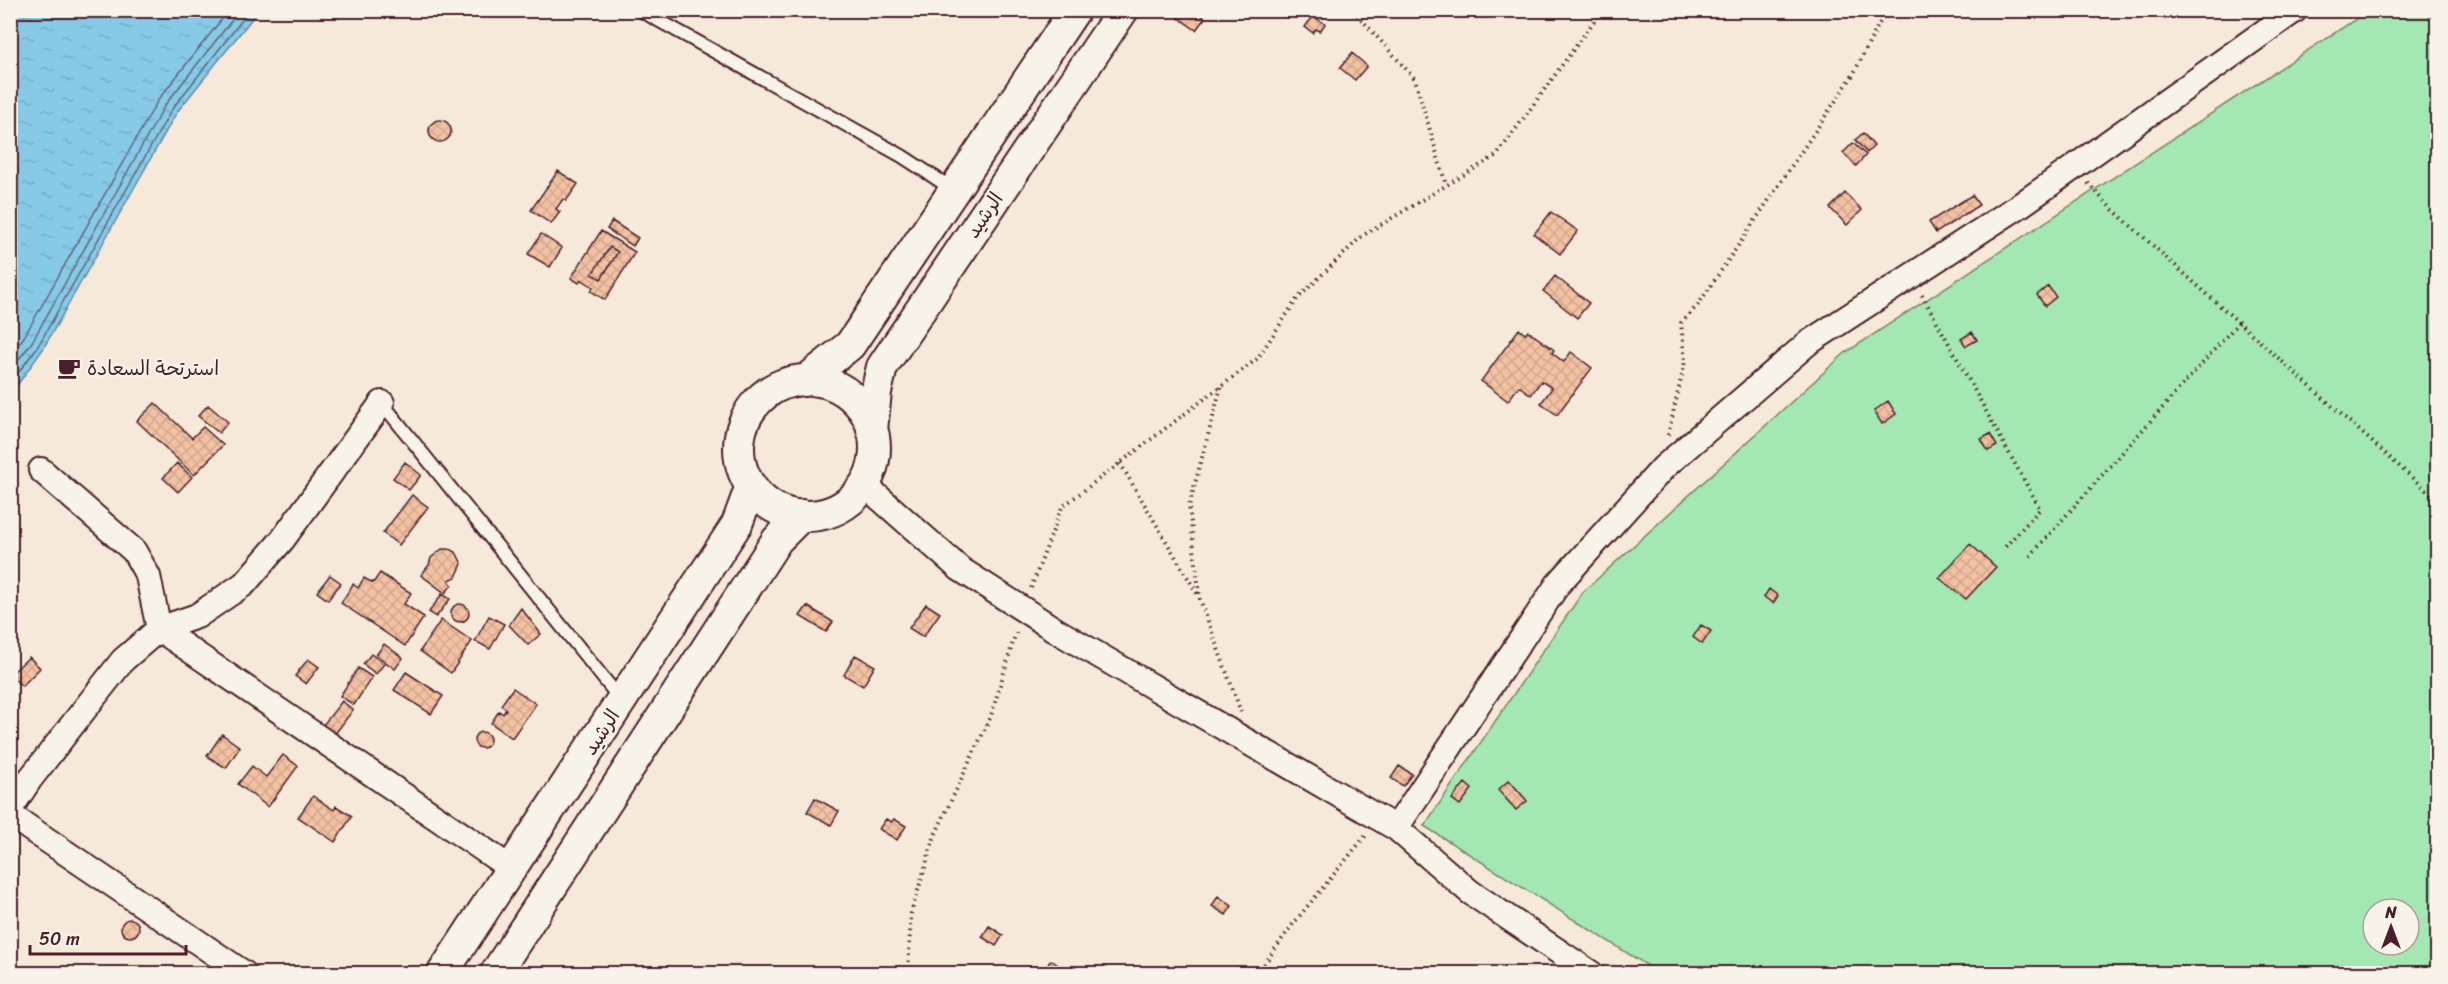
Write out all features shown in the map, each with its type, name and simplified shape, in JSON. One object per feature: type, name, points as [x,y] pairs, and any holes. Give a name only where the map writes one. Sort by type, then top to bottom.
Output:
[{"type":"street","name":"الرشيد","points":[[805,381],[850,345],[1075,10]]},
{"type":"street","name":"الرشيد","points":[[872,430],[876,392],[882,367],[1123,10]]},
{"type":"street","points":[[1388,824],[1558,585],[1664,467],[1808,343],[2022,204],[2295,10]]},
{"type":"street","points":[[813,380],[834,386],[852,397],[866,414],[872,430],[875,455],[866,486],[838,508],[816,515],[793,514],[772,506],[751,486],[743,471],[739,448],[743,425],[754,405],[771,390],[792,382],[813,380]]},
{"type":"street","points":[[10,809],[30,779],[123,660],[159,629],[197,616],[244,584],[283,539],[382,403]]},
{"type":"street","points":[[41,470],[134,551],[148,576],[159,629],[512,869]]},
{"type":"street","name":"الرشيد","points":[[442,974],[737,524],[751,486]]},
{"type":"street","points":[[866,486],[960,569],[1057,631],[1388,824],[1470,892],[1592,974]]},
{"type":"street","points":[[495,974],[777,540],[802,515]]},
{"type":"street","points":[[10,815],[245,974]]},
{"type":"lane","points":[[640,10],[902,156],[954,190]]},
{"type":"lane","points":[[382,403],[622,701]]},
{"type":"path","points":[[1353,10],[1415,79],[1446,185]]},
{"type":"path","points":[[908,974],[911,913],[935,835],[991,716],[1023,609],[1062,507],[1257,359],[1297,299],[1362,236],[1497,155],[1602,10]]},
{"type":"path","points":[[1664,467],[1670,422],[1685,362],[1681,323],[1698,305],[1853,75],[1886,10]]},
{"type":"path","points":[[2073,168],[2112,208],[2438,501]]},
{"type":"path","points":[[1911,276],[2040,509],[2004,548]]},
{"type":"path","points":[[2030,556],[2239,322]]},
{"type":"path","points":[[1200,599],[1189,506],[1221,386]]},
{"type":"path","points":[[1120,463],[1200,599],[1252,743]]},
{"type":"path","points":[[1257,974],[1293,924],[1388,824]]},
{"type":"green space","points":[[2368,11],[2437,11],[2437,973],[1659,973],[1424,826],[1583,592],[1845,353]]},
{"type":"water","points":[[11,10],[258,11],[177,112],[43,349],[11,394]]},
{"type":"building","points":[[1167,10],[1194,10],[1205,18],[1196,30]]},
{"type":"building","points":[[1313,16],[1325,24],[1320,31],[1316,29],[1313,33],[1305,27]]},
{"type":"building","points":[[1352,53],[1367,66],[1355,80],[1340,68]]},
{"type":"building","points":[[440,120],[448,123],[451,131],[448,139],[440,142],[432,139],[429,131],[432,123]]},
{"type":"building","points":[[1863,133],[1874,146],[1867,153],[1855,140]]},
{"type":"building","points":[[1853,143],[1866,155],[1856,166],[1843,153]]},
{"type":"building","points":[[558,171],[578,184],[566,201],[563,199],[556,209],[560,212],[551,224],[531,210]]},
{"type":"building","points":[[1845,193],[1862,210],[1847,225],[1830,208]]},
{"type":"building","points":[[1972,195],[1979,205],[1936,233],[1929,222]]},
{"type":"building","points":[[1551,212],[1578,231],[1560,254],[1534,234]]},
{"type":"building","points":[[612,221],[638,238],[633,246],[607,229]]},
{"type":"building","points":[[601,231],[635,252],[605,300],[591,291],[593,287],[581,279],[579,283],[571,278]],"holes":[[[610,247],[618,252],[601,279],[592,274]]]},
{"type":"building","points":[[541,234],[562,248],[550,267],[528,254]]},
{"type":"building","points":[[610,247],[618,252],[601,279],[592,274]]},
{"type":"building","points":[[1555,276],[1589,303],[1577,318],[1543,291]]},
{"type":"building","points":[[2048,286],[2056,297],[2045,306],[2037,295]]},
{"type":"building","points":[[1519,329],[1525,334],[1528,331],[1554,350],[1552,353],[1564,362],[1571,352],[1592,368],[1557,415],[1541,403],[1552,388],[1541,381],[1531,395],[1519,386],[1508,401],[1481,381]]},
{"type":"building","points":[[1972,332],[1977,340],[1966,346],[1961,339]]},
{"type":"building","points":[[1888,401],[1896,414],[1882,424],[1874,411]]},
{"type":"building","points":[[155,403],[192,438],[203,427],[223,445],[194,475],[137,421]]},
{"type":"building","points":[[208,405],[228,422],[219,433],[198,416]]},
{"type":"building","points":[[1990,434],[1997,446],[1988,451],[1981,439]]},
{"type":"building","points":[[405,462],[421,475],[409,490],[393,478]]},
{"type":"building","points":[[177,463],[192,477],[178,492],[163,478]]},
{"type":"building","points":[[412,495],[428,507],[399,545],[383,533]]},
{"type":"building","points":[[1970,544],[1996,567],[1966,599],[1939,578]]},
{"type":"building","points":[[442,549],[456,552],[462,564],[456,577],[449,580],[452,585],[445,593],[421,575],[429,565],[431,558]]},
{"type":"building","points":[[380,573],[411,593],[404,604],[424,617],[405,646],[341,603],[353,584],[358,588],[364,578],[373,583]]},
{"type":"building","points":[[330,575],[341,583],[328,600],[317,592]]},
{"type":"building","points":[[1769,589],[1778,596],[1773,603],[1764,597]]},
{"type":"building","points":[[442,594],[450,599],[436,617],[429,612]]},
{"type":"building","points":[[460,604],[466,607],[469,613],[466,619],[460,622],[454,619],[451,613],[454,607]]},
{"type":"building","points":[[926,604],[940,613],[923,637],[909,628]]},
{"type":"building","points":[[807,606],[833,622],[826,632],[800,616]]},
{"type":"building","points":[[521,608],[541,634],[528,645],[509,625]]},
{"type":"building","points":[[489,616],[504,624],[490,649],[475,641]]},
{"type":"building","points":[[441,620],[472,641],[451,673],[420,651]]},
{"type":"building","points":[[1701,625],[1711,631],[1702,644],[1693,637]]},
{"type":"building","points":[[384,644],[403,658],[395,669],[376,655]]},
{"type":"building","points":[[371,654],[384,664],[376,674],[363,664]]},
{"type":"building","points":[[855,655],[875,666],[863,686],[844,675]]},
{"type":"building","points":[[29,657],[40,668],[22,686],[10,675]]},
{"type":"building","points":[[308,659],[319,667],[306,684],[295,676]]},
{"type":"building","points":[[358,668],[372,677],[354,705],[340,696]]},
{"type":"building","points":[[406,672],[443,696],[431,714],[394,690]]},
{"type":"building","points":[[513,688],[536,704],[512,738],[491,723],[499,711],[503,714],[506,709],[501,705]]},
{"type":"building","points":[[342,701],[353,710],[335,734],[323,725]]},
{"type":"building","points":[[479,732],[485,732],[490,740],[488,746],[479,748],[474,743],[474,737]]},
{"type":"building","points":[[222,734],[240,747],[226,768],[207,756]]},
{"type":"building","points":[[283,755],[298,766],[268,807],[238,784],[252,766],[266,777]]},
{"type":"building","points":[[1399,766],[1412,774],[1403,786],[1391,778]]},
{"type":"building","points":[[1509,780],[1527,801],[1516,810],[1498,790]]},
{"type":"building","points":[[1465,783],[1472,789],[1460,805],[1452,799]]},
{"type":"building","points":[[313,796],[334,810],[336,806],[352,816],[335,842],[298,817]]},
{"type":"building","points":[[815,798],[839,811],[831,825],[807,812]]},
{"type":"building","points":[[886,819],[891,822],[894,819],[906,826],[897,840],[879,829]]},
{"type":"building","points":[[1218,896],[1232,906],[1226,915],[1212,906]]},
{"type":"building","points":[[130,919],[136,922],[139,928],[136,934],[130,937],[124,934],[121,928],[124,922]]},
{"type":"building","points":[[989,926],[1003,935],[996,946],[982,937]]},
{"type":"building","points":[[1051,960],[1071,974],[1050,974],[1044,970]]},
{"type":"place","name":"استرتحة السعادة","points":[[69,368]]}]
